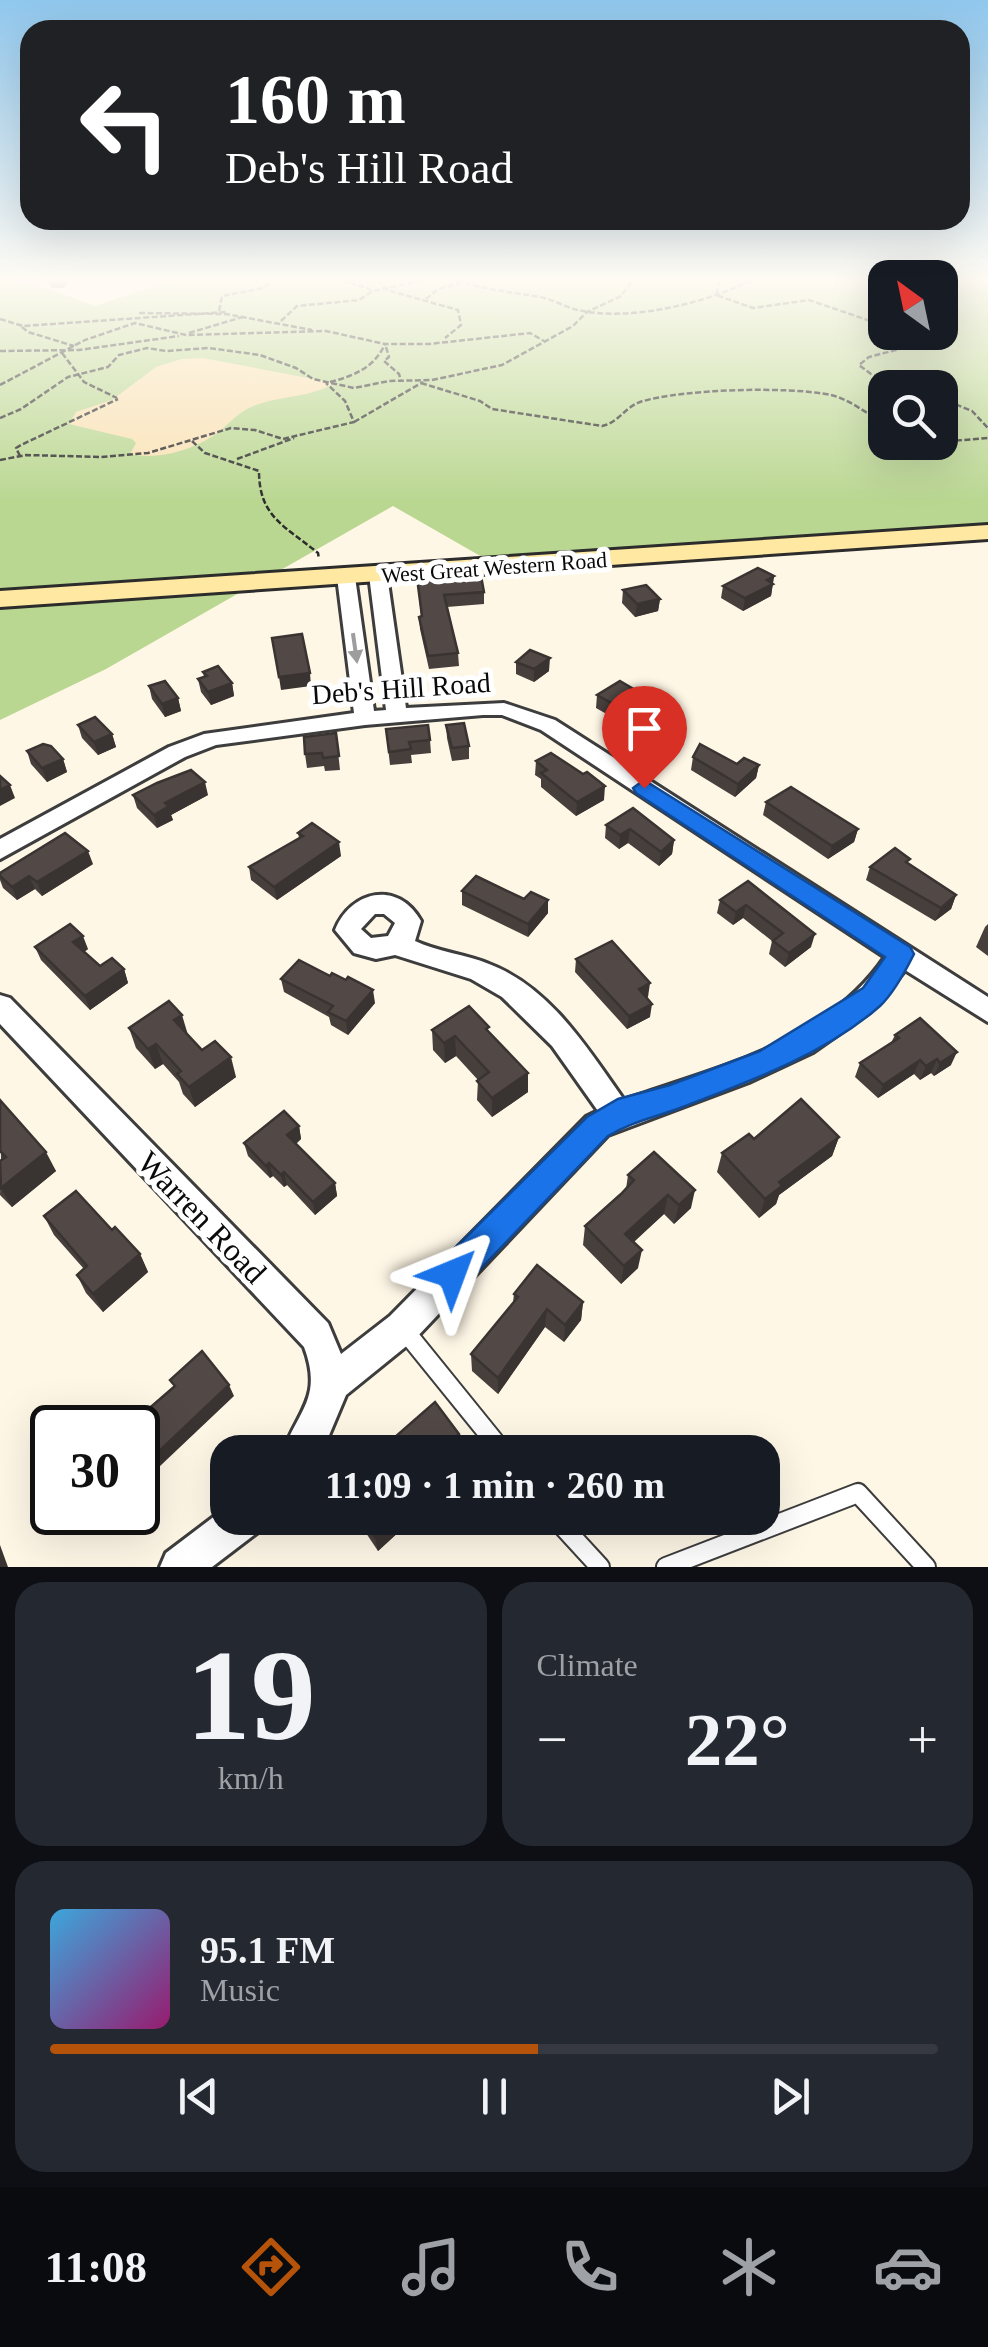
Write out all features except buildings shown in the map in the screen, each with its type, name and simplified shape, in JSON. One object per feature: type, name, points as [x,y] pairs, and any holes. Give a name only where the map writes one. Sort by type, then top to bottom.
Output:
[{"type":"street","name":"West Great Western Road","points":[[0,599],[988,532]]},
{"type":"street","points":[[378,575],[397,716]]},
{"type":"street","points":[[346,577],[364,718]]},
{"type":"street","name":"Deb's Hill Road","points":[[0,850],[194,745],[231,735],[364,718],[483,709],[536,718],[988,1011]]},
{"type":"street","points":[[397,943],[412,953],[483,972],[524,999],[556,1033],[617,1114]]},
{"type":"street","points":[[312,1435],[320,1423],[330,1385],[402,1328],[579,1142],[617,1114],[770,1059],[821,1031],[872,996],[901,954]]},
{"type":"street","name":"Warren Road","points":[[0,1006],[316,1335],[328,1360],[330,1385]]},
{"type":"street","points":[[180,1567],[222,1535]]},
{"type":"lane","points":[[402,1328],[489,1435]]},
{"type":"lane","points":[[666,1567],[858,1492],[926,1567]]},
{"type":"lane","points":[[571,1535],[600,1567]]},
{"type":"path","points":[[0,385],[60,353]]},
{"type":"path","points":[[20,456],[16,448],[21,445],[118,399],[111,392],[95,390],[76,374],[65,353]]},
{"type":"path","points":[[0,418],[76,374],[108,367],[125,353]]},
{"type":"path","points":[[239,353],[279,360],[326,382],[354,388],[492,370],[522,353]]},
{"type":"path","points":[[326,382],[346,378],[373,363],[382,353]]},
{"type":"path","points":[[390,353],[384,361],[399,374],[400,381]]},
{"type":"path","points":[[868,372],[858,365],[883,353]]},
{"type":"path","points":[[0,460],[20,456],[130,454],[192,441],[210,432],[255,430],[277,440],[354,422],[383,410],[402,392],[430,380]]},
{"type":"path","points":[[326,382],[344,401],[354,422]]},
{"type":"path","points":[[421,383],[492,409],[602,426],[612,424],[626,408],[643,402],[745,388],[834,395],[868,414]]},
{"type":"path","points":[[958,405],[972,411],[988,428]]},
{"type":"path","points":[[232,460],[284,444],[296,436]]},
{"type":"path","points":[[958,440],[988,438]]},
{"type":"path","points":[[192,441],[205,453],[259,471],[259,495],[270,514],[318,553],[321,572],[314,579]]},
{"type":"green space","points":[[0,353],[988,353],[988,526],[489,561],[393,506],[272,575],[0,592]]},
{"type":"green space","points":[[239,593],[106,669],[0,720],[0,608]]},
{"type":"sand","points":[[203,358],[334,383],[314,392],[251,407],[204,441],[162,455],[130,454],[136,443],[132,439],[69,424],[76,412],[112,400],[156,367],[181,359]]},
{"type":"route","points":[[452,1274],[597,1126],[628,1108],[672,1098],[770,1059],[821,1031],[872,996],[901,954],[644,788]]}]
